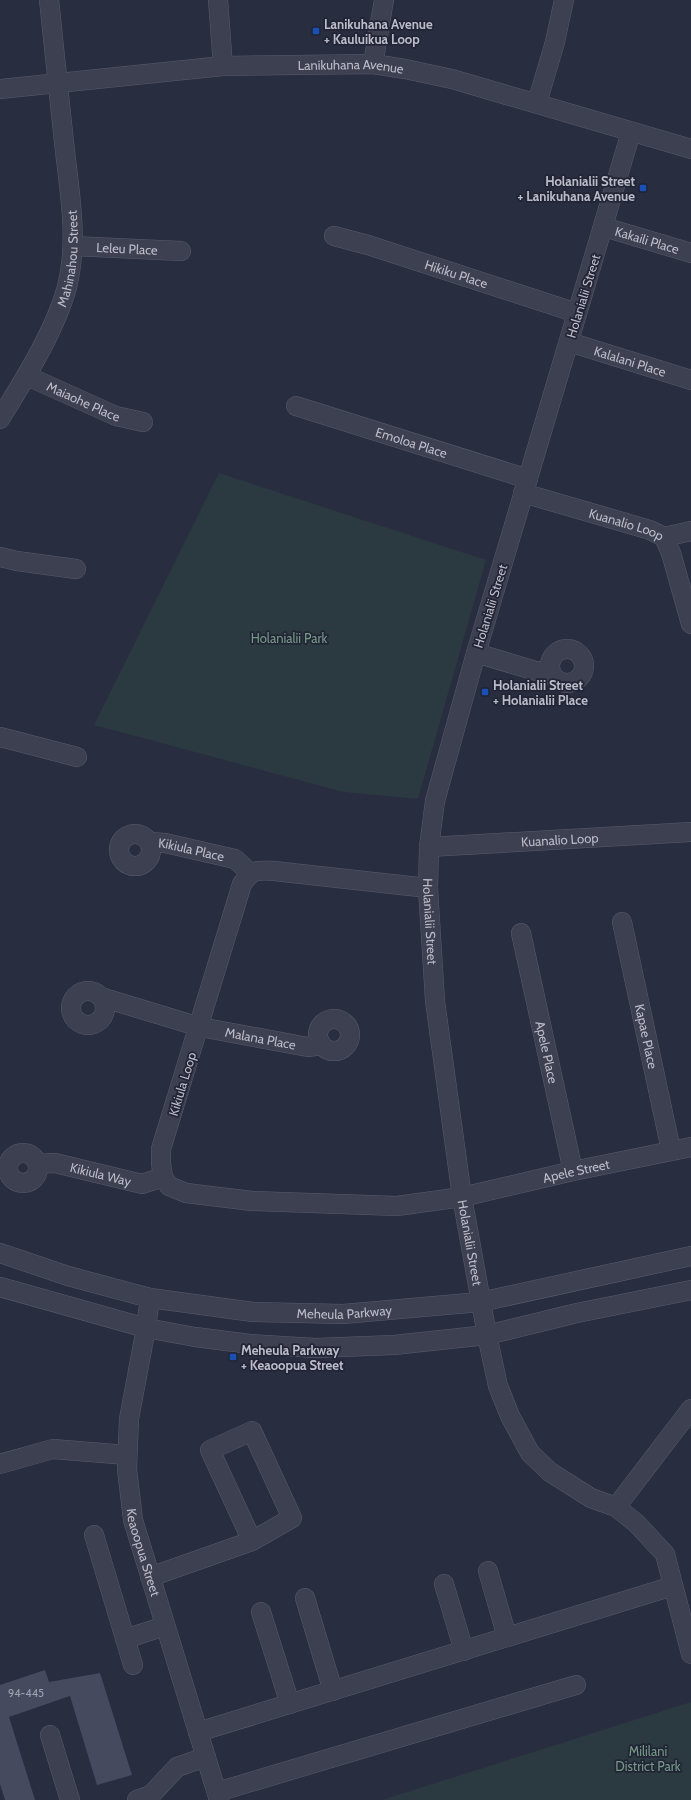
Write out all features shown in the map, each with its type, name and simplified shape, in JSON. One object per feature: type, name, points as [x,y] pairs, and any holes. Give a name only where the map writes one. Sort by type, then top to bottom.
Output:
[{"type":"street","name":"Mahinahou Street","points":[[0,419],[27,376],[58,312],[67,286],[73,246],[71,206],[49,0]]},
{"type":"street","points":[[218,0],[223,66]]},
{"type":"street","points":[[373,64],[384,0]]},
{"type":"street","points":[[537,103],[555,42],[564,0]]},
{"type":"street","name":"Lanikuhana Avenue","points":[[0,90],[223,66],[373,64],[452,79],[691,149]]},
{"type":"street","name":"Holanialii Street","points":[[631,132],[604,227],[525,486],[500,577],[476,653],[435,801],[429,847],[428,888],[435,1001],[462,1197],[480,1302],[501,1394],[510,1416],[530,1453],[550,1472],[591,1498],[616,1507],[636,1523],[664,1554],[691,1654]]},
{"type":"street","name":"Kakaili Place","points":[[604,227],[691,253]]},
{"type":"street","name":"Hikiku Place","points":[[334,236],[368,244],[577,313]]},
{"type":"street","name":"Leleu Place","points":[[73,246],[181,250]]},
{"type":"street","name":"Kalalani Place","points":[[568,342],[691,380]]},
{"type":"street","name":"Maiaohe Place","points":[[27,376],[116,416],[143,422]]},
{"type":"street","name":"Emoloa Place","points":[[296,406],[525,486]]},
{"type":"street","name":"Kuanalio Loop","points":[[525,486],[650,530],[664,537],[671,553],[691,624]]},
{"type":"street","points":[[664,537],[691,531]]},
{"type":"street","points":[[0,557],[17,561],[76,569]]},
{"type":"street","points":[[476,653],[536,671],[550,672]]},
{"type":"street","points":[[0,737],[77,757]]},
{"type":"street","name":"Kuanalio Loop","points":[[429,847],[691,832]]},
{"type":"street","name":"Kikiula Place","points":[[150,842],[165,843],[235,859],[250,873]]},
{"type":"street","points":[[250,873],[260,870],[274,871],[428,888]]},
{"type":"street","name":"Kikiula Loop","points":[[163,1177],[161,1163],[162,1149],[242,884],[250,873]]},
{"type":"street","name":"Kapae Place","points":[[622,922],[671,1150]]},
{"type":"street","name":"Apele Place","points":[[521,934],[573,1170]]},
{"type":"street","name":"Malana Place","points":[[101,997],[200,1027],[308,1047],[322,1045]]},
{"type":"street","name":"Apele Street","points":[[462,1197],[573,1170],[691,1146]]},
{"type":"street","name":"Kikiula Way","points":[[38,1164],[55,1163],[142,1184],[163,1177]]},
{"type":"street","points":[[163,1177],[169,1186],[186,1193],[252,1201],[397,1206],[462,1197]]},
{"type":"street","name":"Meheula Parkway","points":[[0,1253],[68,1276],[150,1298],[253,1312],[343,1314],[480,1302],[691,1256]]},
{"type":"street","points":[[0,1286],[146,1328],[226,1341],[315,1348],[394,1345],[487,1335],[577,1313],[691,1290]]},
{"type":"street","name":"Keaoopua Street","points":[[150,1298],[129,1419],[127,1470],[133,1520],[218,1796]]},
{"type":"street","points":[[616,1507],[691,1409]]},
{"type":"street","points":[[150,1577],[252,1541],[292,1518],[252,1431],[210,1450],[252,1541]]},
{"type":"street","points":[[0,1464],[53,1449],[127,1455]]},
{"type":"street","points":[[94,1536],[133,1665]]},
{"type":"street","points":[[488,1571],[507,1637]]},
{"type":"street","points":[[444,1584],[464,1651]]},
{"type":"street","points":[[198,1732],[673,1586]]},
{"type":"street","points":[[305,1598],[333,1691]]},
{"type":"street","points":[[261,1612],[290,1704]]},
{"type":"street","points":[[125,1639],[165,1626]]},
{"type":"street","points":[[218,1796],[576,1685]]},
{"type":"street","points":[[50,1735],[70,1800]]},
{"type":"street","points":[[137,1800],[151,1795],[177,1767],[206,1757]]},
{"type":"green space","name":"Holanialii Park","points":[[219,473],[486,560],[418,799],[344,792],[94,725]]},
{"type":"green space","name":"Mililani District Park","points":[[691,1702],[691,1800],[382,1800]]},
{"type":"building","points":[[45,1670],[49,1682],[100,1673],[132,1775],[97,1785],[70,1696],[9,1717],[35,1800],[5,1800],[0,1784],[0,1685]]},
{"type":"place","name":"Lanikuhana Avenue + Kauluikua Loop","points":[[316,31]]},
{"type":"place","name":"Holanialii Street + Lanikuhana Avenue","points":[[643,188]]},
{"type":"place","name":"Holanialii Street + Holanialii Place","points":[[485,692]]},
{"type":"place","name":"Meheula Parkway + Keaoopua Street","points":[[233,1357]]}]
